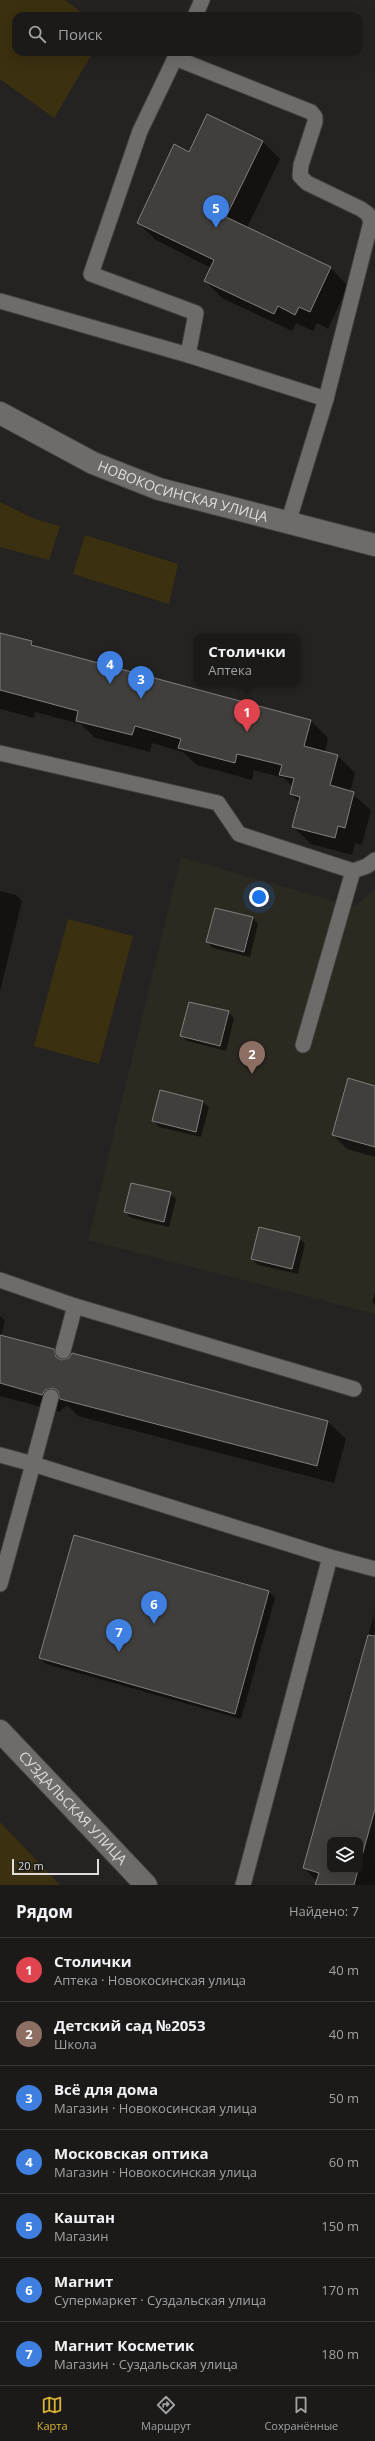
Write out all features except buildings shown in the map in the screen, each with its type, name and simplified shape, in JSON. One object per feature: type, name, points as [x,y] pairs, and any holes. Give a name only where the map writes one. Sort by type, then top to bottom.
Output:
[{"type":"street","name":"НОВОКОСИНСКАЯ УЛИЦА","points":[[0,413],[93,463],[159,489],[375,545]]},
{"type":"street","name":"СУЗДАЛЬСКАЯ УЛИЦА","points":[[0,1731],[146,1885]]},
{"type":"lane","points":[[197,12],[202,0]]},
{"type":"lane","points":[[176,56],[140,131],[91,274],[196,313],[188,355]]},
{"type":"lane","points":[[178,56],[311,112],[315,117],[315,122],[301,165],[300,176],[307,183],[361,208],[368,214],[371,222],[370,231],[326,399],[288,523]]},
{"type":"lane","points":[[0,302],[188,355],[326,399]]},
{"type":"lane","points":[[0,753],[218,803],[239,834],[353,871],[368,866],[375,860]]},
{"type":"lane","points":[[303,1045],[353,871]]},
{"type":"lane","points":[[0,1280],[75,1306],[354,1389]]},
{"type":"lane","points":[[63,1351],[75,1306]]},
{"type":"lane","points":[[0,1584],[51,1397]]},
{"type":"lane","points":[[0,1455],[375,1569]]},
{"type":"lane","points":[[244,1885],[330,1556]]},
{"type":"shaded area","points":[[0,0],[65,0],[81,12],[12,12],[12,56],[91,56],[54,118],[0,79]]},
{"type":"shaded area","points":[[0,502],[35,519],[60,526],[49,560],[0,547]]},
{"type":"shaded area","points":[[85,535],[178,564],[169,604],[73,574]]},
{"type":"shaded area","points":[[181,857],[354,907],[375,889],[375,1314],[88,1240]]},
{"type":"shaded area","points":[[68,919],[133,936],[99,1064],[34,1046]]},
{"type":"shaded area","points":[[0,1822],[60,1885],[0,1885]]},
{"type":"place","name":"Каштан","points":[[216,228]]},
{"type":"place","name":"Московская оптика","points":[[110,684]]},
{"type":"place","name":"Всё для дома","points":[[141,699]]},
{"type":"place","name":"Столички","points":[[247,732]]},
{"type":"place","name":"Детский сад №2053","points":[[252,1074]]},
{"type":"place","name":"Магнит","points":[[154,1624]]},
{"type":"place","name":"Магнит Косметик","points":[[119,1652]]}]
